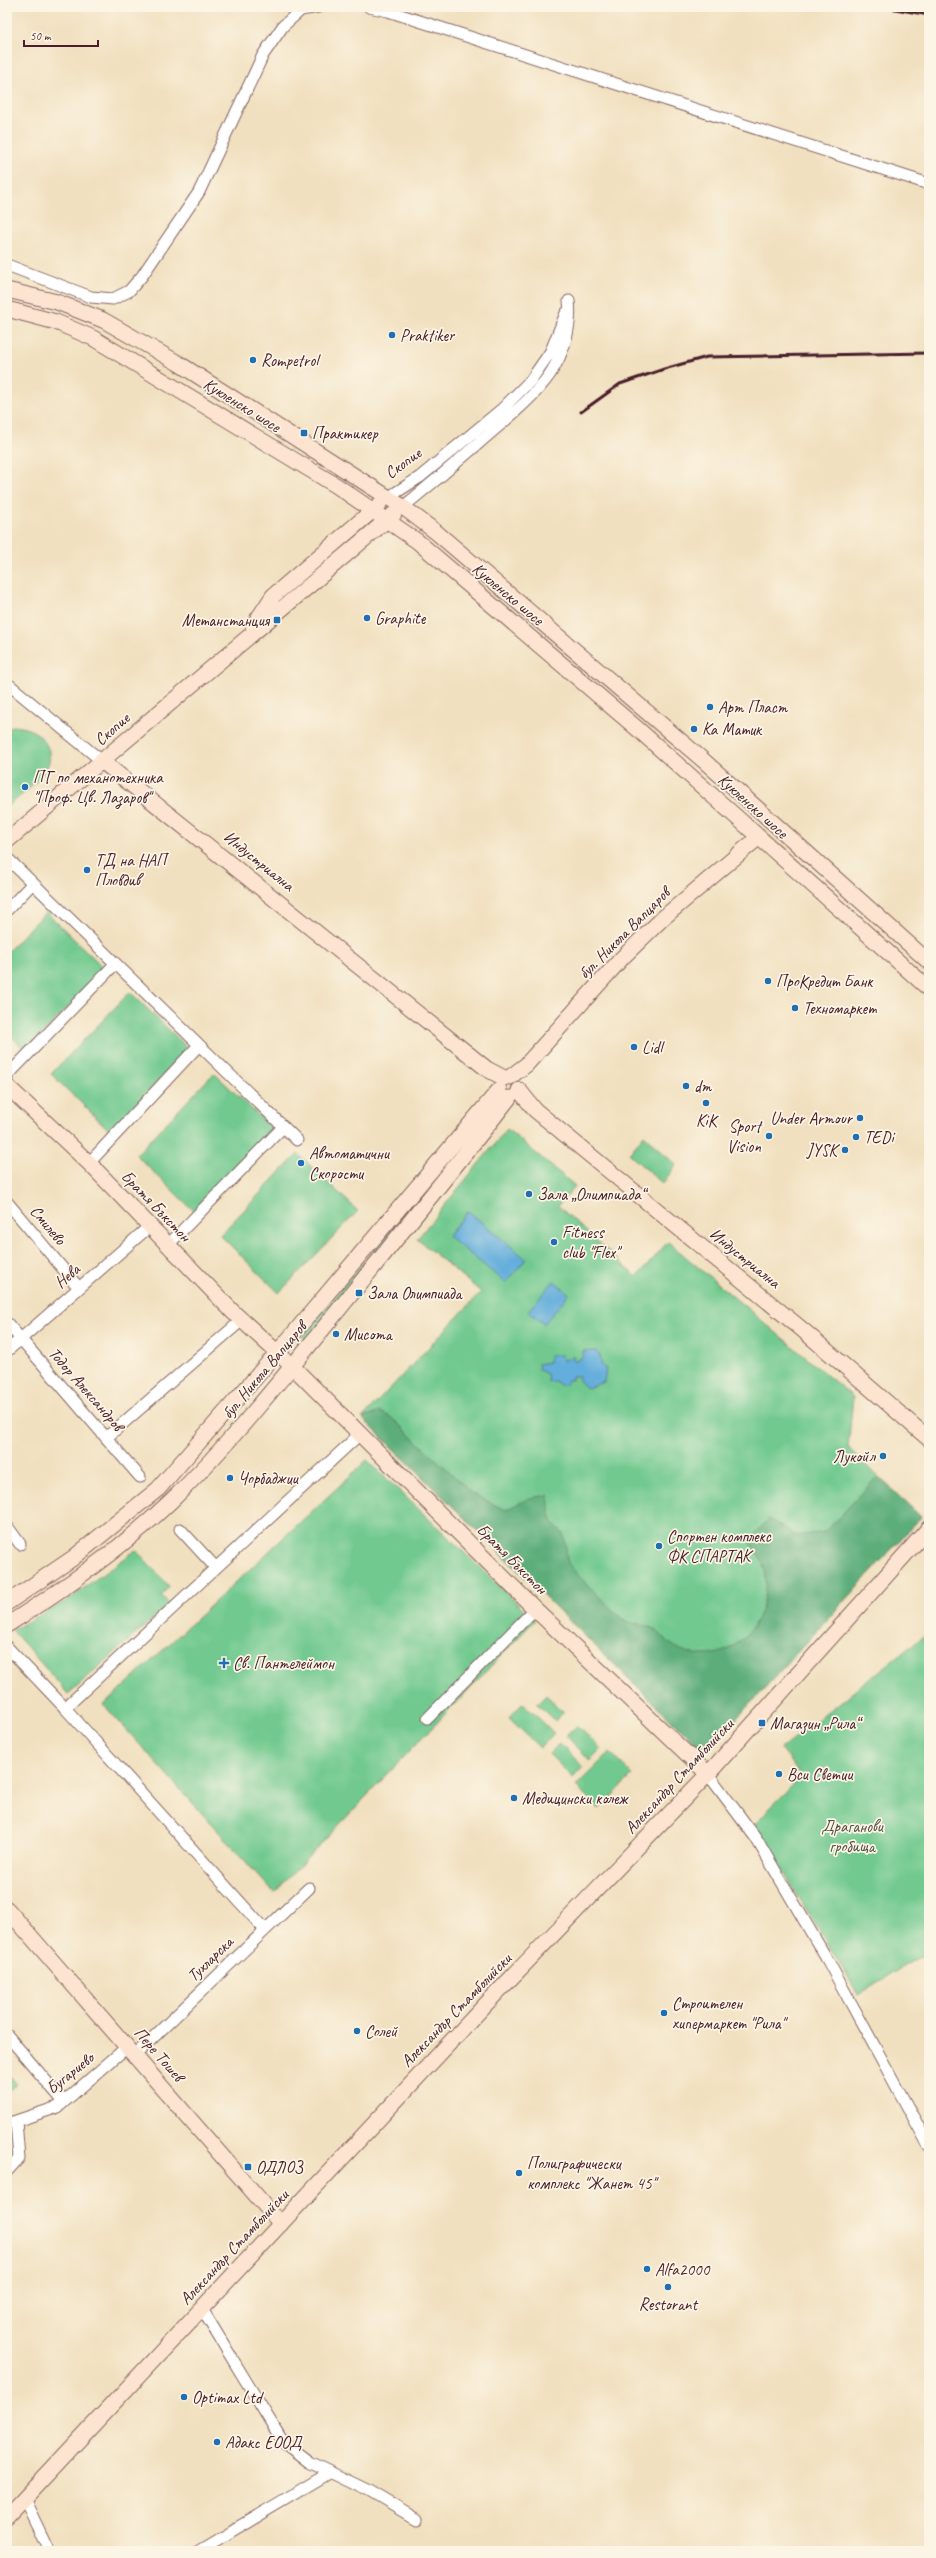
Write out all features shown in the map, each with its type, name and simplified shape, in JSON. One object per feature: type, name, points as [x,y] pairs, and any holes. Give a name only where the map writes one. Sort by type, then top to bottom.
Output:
[{"type":"street","points":[[7,265],[91,297],[113,299],[129,291],[142,276],[199,192],[263,55],[283,26],[302,10],[318,7]]},
{"type":"street","points":[[369,7],[388,11],[929,184]]},
{"type":"street","name":"Кукленско шосе","points":[[7,290],[57,302],[103,320],[178,363],[403,507],[436,532],[696,755],[929,962]]},
{"type":"street","name":"Скопие","points":[[241,643],[273,596],[389,497],[420,477],[531,380],[542,366],[556,340],[570,301],[568,330],[550,373],[538,388],[498,427]]},
{"type":"street","name":"Кукленско шосе","points":[[7,309],[56,322],[93,338],[152,372],[373,510],[417,541],[640,731],[929,989]]},
{"type":"street","points":[[403,507],[498,427],[490,417]]},
{"type":"street","name":"Скопие","points":[[7,841],[103,762],[241,643],[403,507]]},
{"type":"street","name":"Индустриална","points":[[7,683],[103,762],[509,1087],[804,1331],[929,1439]]},
{"type":"street","name":"бул. Никола Вапцаров","points":[[7,1625],[76,1579],[148,1522],[203,1469],[292,1366],[399,1238],[526,1065],[627,953],[663,918],[759,837]]},
{"type":"street","points":[[7,858],[32,884],[297,1140]]},
{"type":"street","points":[[7,910],[32,884]]},
{"type":"street","points":[[7,1076],[115,964]]},
{"type":"street","points":[[89,1163],[199,1045]]},
{"type":"street","name":"Братя Бъкстон","points":[[7,1086],[89,1163],[242,1320],[292,1366],[535,1609],[708,1774]]},
{"type":"street","name":"бул. Никола Вапцаров","points":[[7,1602],[73,1558],[158,1489],[509,1087]]},
{"type":"street","points":[[168,1245],[283,1127]]},
{"type":"street","name":"Смилево","points":[[7,1202],[79,1288]]},
{"type":"street","name":"Нева","points":[[7,1351],[150,1226]]},
{"type":"street","points":[[106,1438],[242,1320]]},
{"type":"street","name":"Тодор Александров","points":[[7,1323],[140,1477]]},
{"type":"street","points":[[65,1708],[360,1434]]},
{"type":"street","points":[[7,1526],[20,1544]]},
{"type":"street","points":[[180,1528],[216,1568]]},
{"type":"street","name":"Александър Стамболийски","points":[[7,2516],[495,1995],[708,1774],[929,1528]]},
{"type":"street","points":[[428,1718],[535,1609]]},
{"type":"street","points":[[7,1647],[65,1708],[265,1930]]},
{"type":"street","points":[[708,1774],[756,1838],[828,1961],[929,2146]]},
{"type":"street","name":"Тухларска","points":[[131,2051],[265,1930],[309,1888]]},
{"type":"street","name":"Пере Тошев","points":[[7,1909],[281,2224]]},
{"type":"street","points":[[7,2034],[64,2102]]},
{"type":"street","name":"Бугариево","points":[[12,2122],[58,2107],[131,2051]]},
{"type":"street","points":[[7,2171],[19,2158],[12,2122]]},
{"type":"street","points":[[202,2309],[283,2442],[309,2462],[367,2490],[416,2518]]},
{"type":"street","points":[[198,2551],[331,2472]]},
{"type":"street","points":[[24,2499],[49,2551]]},
{"type":"green space","points":[[13,726],[22,727],[37,734],[49,750],[49,759],[46,769],[33,785],[7,807],[7,729]]},
{"type":"green space","points":[[46,912],[105,969],[26,1051],[7,1032],[7,952]]},
{"type":"green space","points":[[130,992],[189,1049],[110,1131],[51,1074]]},
{"type":"green space","points":[[214,1073],[274,1130],[195,1212],[136,1155]]},
{"type":"green space","points":[[484,1117],[488,1122],[307,1341],[302,1336]]},
{"type":"green space","points":[[507,1129],[575,1186],[558,1206],[637,1277],[668,1242],[853,1397],[848,1448],[921,1517],[705,1753],[362,1418],[481,1292],[417,1239]]},
{"type":"green space","points":[[644,1135],[676,1165],[663,1184],[629,1154]]},
{"type":"green space","points":[[298,1154],[358,1211],[279,1293],[220,1235]]},
{"type":"green space","points":[[380,1412],[392,1418],[473,1494],[505,1510],[530,1498],[549,1495],[551,1519],[564,1536],[568,1563],[577,1574],[623,1619],[652,1628],[677,1648],[696,1654],[709,1655],[722,1652],[734,1646],[744,1638],[759,1615],[766,1592],[766,1576],[762,1561],[754,1547],[748,1541],[769,1519],[796,1536],[825,1532],[878,1476],[921,1517],[705,1753],[362,1418]]},
{"type":"green space","points":[[367,1460],[535,1620],[274,1893],[104,1705]]},
{"type":"green space","points":[[136,1550],[169,1586],[161,1596],[169,1605],[68,1694],[12,1630],[66,1601]]},
{"type":"green space","name":"Драганови гробища","points":[[929,1632],[929,1951],[858,1994],[754,1824],[802,1776],[781,1749]]},
{"type":"green space","points":[[546,1695],[564,1712],[555,1721],[537,1704]]},
{"type":"green space","points":[[523,1703],[554,1733],[540,1748],[509,1718]]},
{"type":"green space","points":[[577,1725],[601,1749],[590,1760],[566,1736]]},
{"type":"green space","points":[[560,1743],[583,1767],[573,1778],[549,1754]]},
{"type":"green space","points":[[610,1752],[633,1775],[599,1809],[576,1786]]},
{"type":"green space","points":[[7,2073],[17,2084],[7,2093]]},
{"type":"water","points":[[468,1211],[526,1259],[506,1283],[448,1236]]},
{"type":"water","points":[[554,1281],[569,1294],[544,1324],[528,1311]]},
{"type":"water","points":[[583,1351],[596,1351],[600,1355],[602,1366],[606,1369],[604,1382],[587,1388],[579,1381],[579,1376],[572,1376],[572,1380],[567,1380],[567,1384],[560,1385],[555,1381],[548,1382],[547,1374],[539,1370],[538,1364],[549,1362],[549,1356],[562,1355],[563,1361],[573,1356],[574,1362],[583,1357]]},
{"type":"railway","points":[[884,7],[929,15]]},
{"type":"railway","points":[[921,7],[929,8]]},
{"type":"railway","points":[[581,412],[620,384],[664,369],[707,357],[929,353]]},
{"type":"place","name":"Praktiker","points":[[392,335]]},
{"type":"place","name":"Rompetrol","points":[[253,360]]},
{"type":"place","name":"Практикер","points":[[304,433]]},
{"type":"place","name":"Graphite","points":[[367,618]]},
{"type":"place","name":"Метанстанция","points":[[277,620]]},
{"type":"place","name":"Арт Пласт","points":[[710,707]]},
{"type":"place","name":"Ка Матик","points":[[694,729]]},
{"type":"place","name":"ПГ по механотехника \"Проф. Цв. Лазаров\"","points":[[25,787]]},
{"type":"place","name":"ТД на НАП Пловдив","points":[[87,870]]},
{"type":"place","name":"ПроКредит Банк","points":[[768,981]]},
{"type":"place","name":"Техномаркет","points":[[795,1008]]},
{"type":"place","name":"Lidl","points":[[634,1047]]},
{"type":"place","name":"dm","points":[[686,1086]]},
{"type":"place","name":"KiK","points":[[706,1103]]},
{"type":"place","name":"Under Armour","points":[[860,1118]]},
{"type":"place","name":"Sport Vision","points":[[769,1136]]},
{"type":"place","name":"TEDi","points":[[856,1137]]},
{"type":"place","name":"JYSK","points":[[845,1150]]},
{"type":"place","name":"Автоматични Скорости","points":[[301,1163]]},
{"type":"place","name":"Зала „Олимпиада“","points":[[529,1194]]},
{"type":"place","name":"Fitness club \"Flex\"","points":[[554,1242]]},
{"type":"place","name":"Зала Олимпиада","points":[[359,1293]]},
{"type":"place","name":"Мисота","points":[[336,1334]]},
{"type":"place","name":"Лукойл","points":[[883,1456]]},
{"type":"place","name":"Чорбаджии","points":[[230,1478]]},
{"type":"place","name":"Спортен комплекс ФК СПАРТАК","points":[[659,1546]]},
{"type":"place","name":"Св. Пантелеймон","points":[[224,1663]]},
{"type":"place","name":"Магазин „Рила“","points":[[762,1723]]},
{"type":"place","name":"Вси Светии","points":[[779,1774]]},
{"type":"place","name":"Медицински колеж","points":[[514,1798]]},
{"type":"place","name":"Строителен хипермаркет \"Рила\"","points":[[664,2013]]},
{"type":"place","name":"Солей","points":[[357,2031]]},
{"type":"place","name":"ОДЛОЗ","points":[[248,2167]]},
{"type":"place","name":"Полиграфически комплекс \"Жанет 45\"","points":[[519,2173]]},
{"type":"place","name":"Alfa2000","points":[[647,2269]]},
{"type":"place","name":"Restorant","points":[[668,2287]]},
{"type":"place","name":"Optimax Ltd","points":[[184,2397]]},
{"type":"place","name":"Адакс ЕООД","points":[[217,2442]]}]
